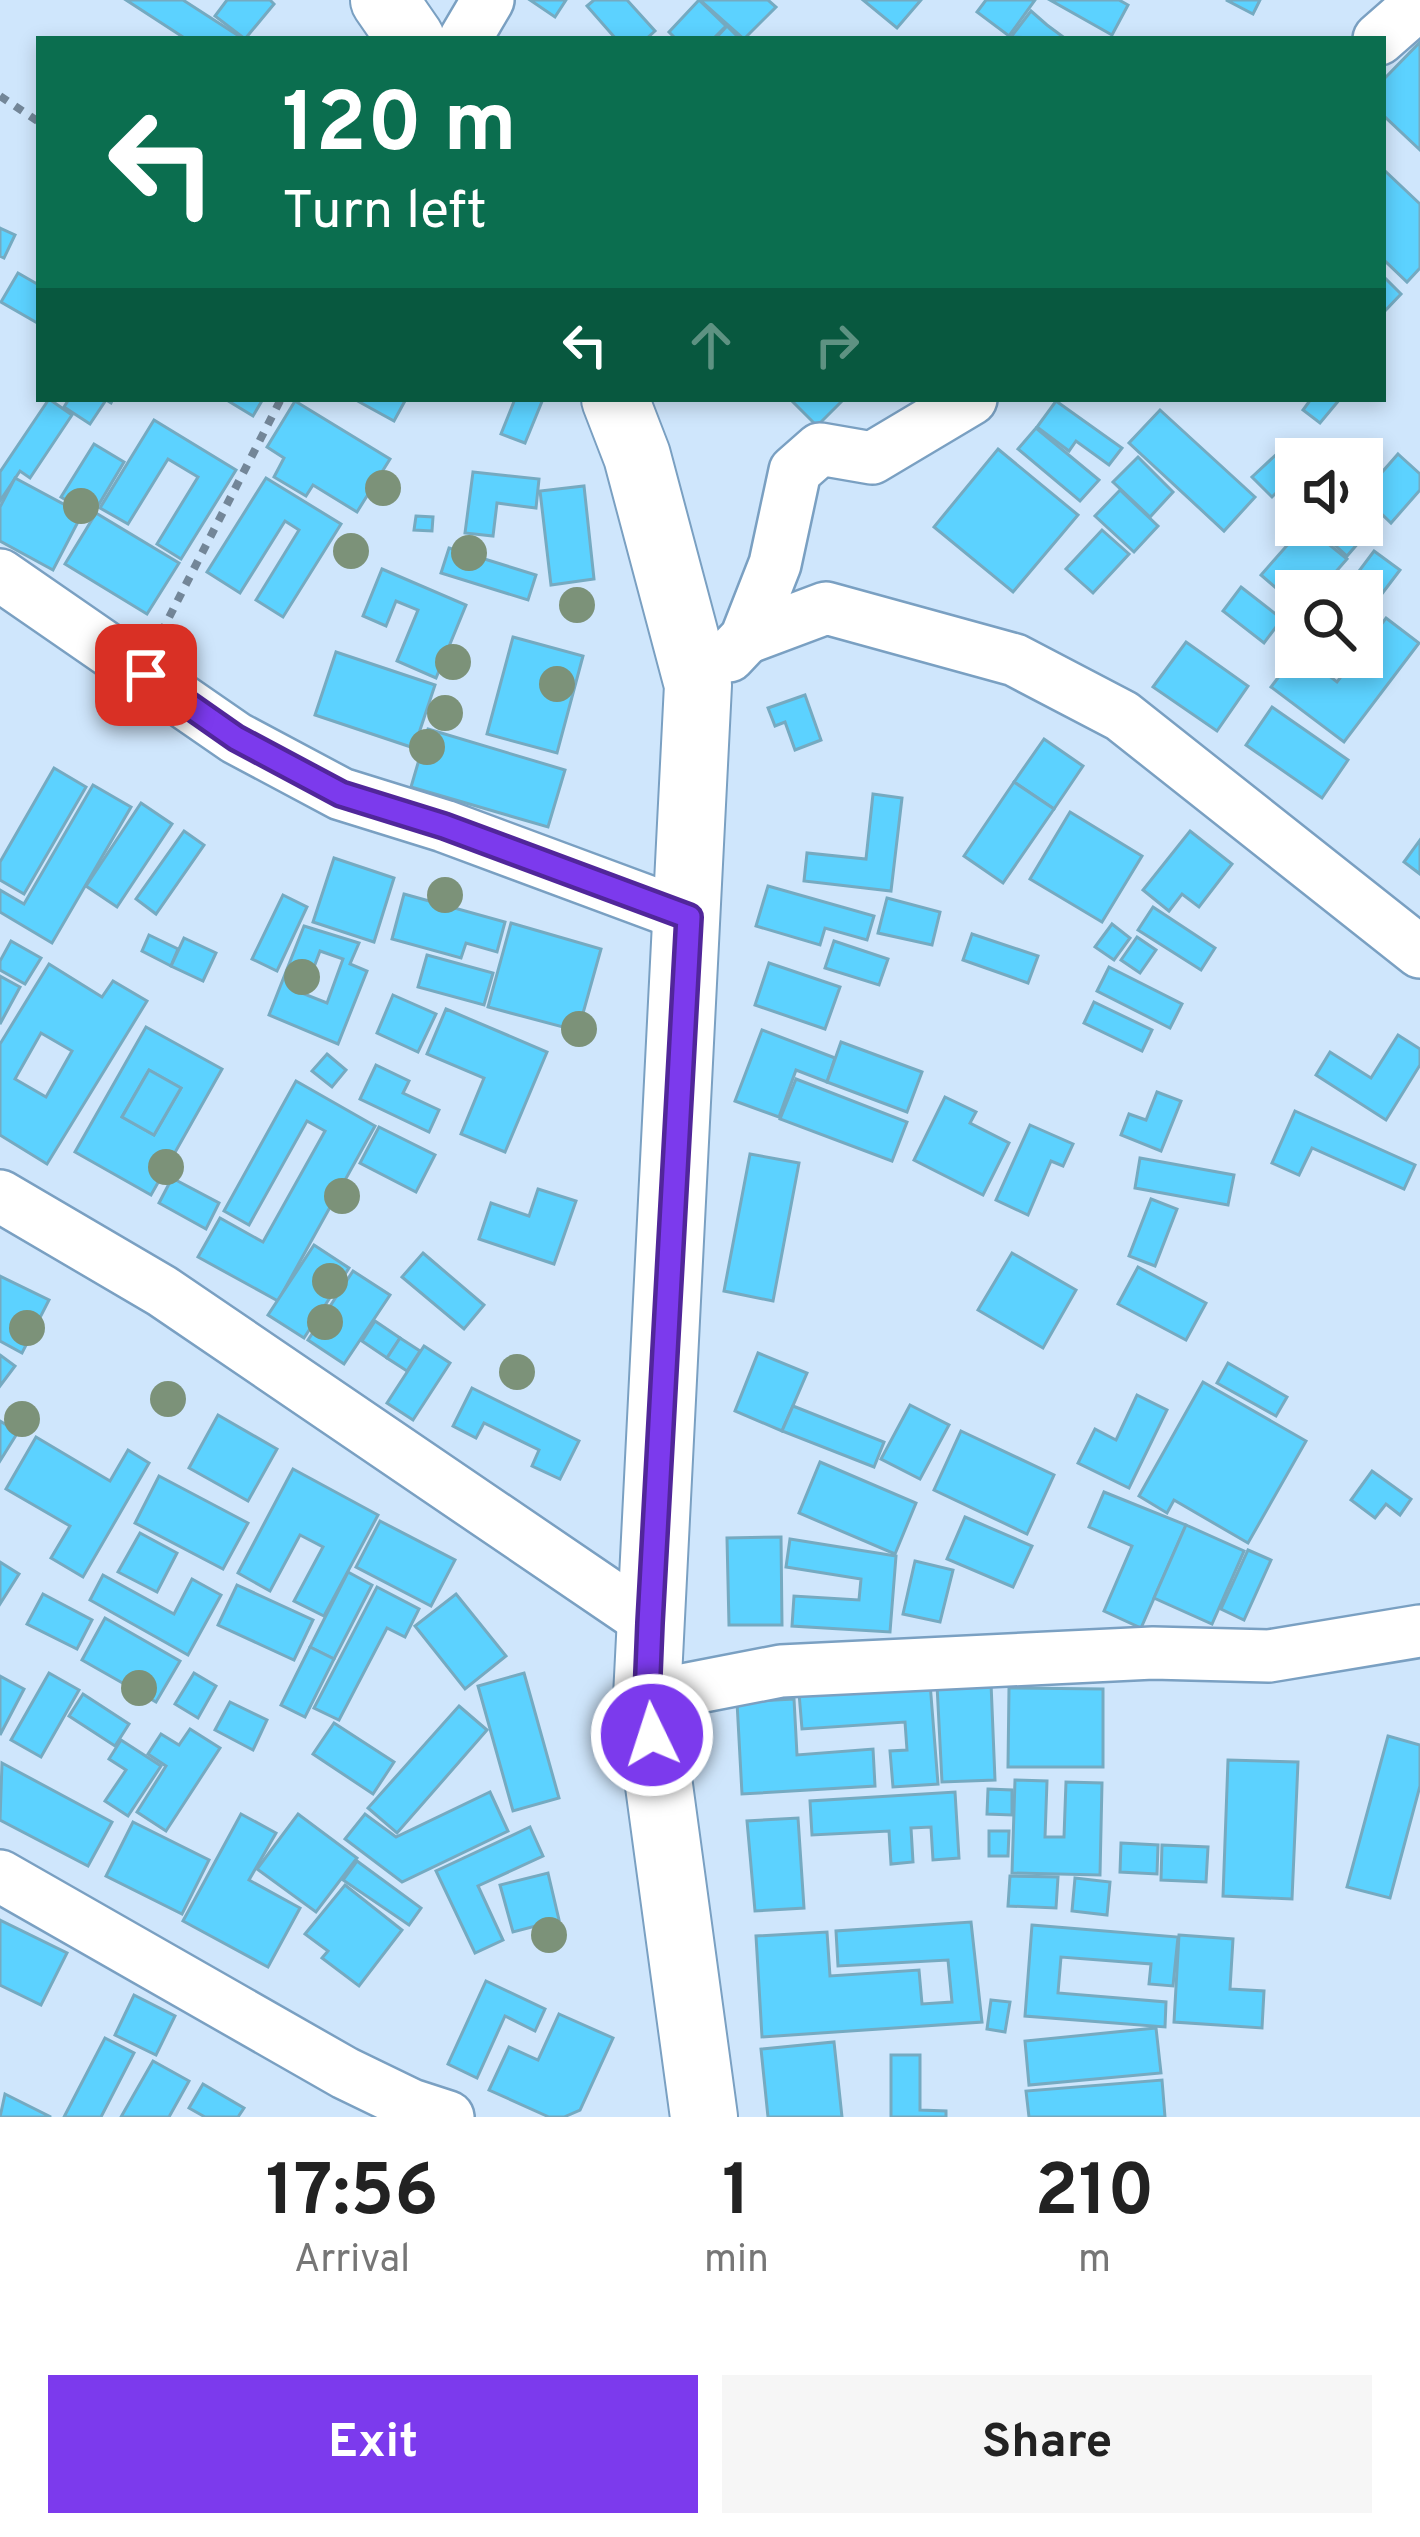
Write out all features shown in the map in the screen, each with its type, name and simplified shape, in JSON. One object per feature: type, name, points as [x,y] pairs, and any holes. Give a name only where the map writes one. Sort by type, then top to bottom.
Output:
[{"type":"street","points":[[384,0],[409,36]]},
{"type":"street","points":[[468,36],[488,0]]},
{"type":"street","points":[[1382,36],[1420,3]]},
{"type":"street","points":[[616,402],[638,456],[698,685],[647,1697],[704,2117]]},
{"type":"street","points":[[746,638],[775,564],[795,471],[820,449],[872,458],[966,402]]},
{"type":"street","points":[[0,575],[236,738],[341,794],[444,826],[689,917]]},
{"type":"street","points":[[698,685],[746,638],[826,608],[1030,667],[1122,716],[1420,952]]},
{"type":"street","points":[[0,1196],[162,1291],[650,1623]]},
{"type":"street","points":[[647,1697],[782,1671],[1153,1653],[1269,1656],[1420,1631]]},
{"type":"street","points":[[0,1876],[345,2073],[448,2117]]},
{"type":"path","points":[[0,96],[36,120]]},
{"type":"path","points":[[146,675],[158,639],[278,402]]},
{"type":"building","points":[[126,0],[183,0],[239,36],[181,36]]},
{"type":"building","points":[[227,0],[270,0],[274,4],[247,36],[215,16]]},
{"type":"building","points":[[530,0],[566,0],[555,17]]},
{"type":"building","points":[[594,0],[627,0],[655,31],[649,36],[613,36],[587,6]]},
{"type":"building","points":[[699,0],[726,26],[716,36],[673,36],[669,32]]},
{"type":"building","points":[[700,0],[768,0],[776,7],[747,36],[741,36]]},
{"type":"building","points":[[863,0],[921,0],[897,28]]},
{"type":"building","points":[[986,0],[1035,0],[1009,36],[977,12]]},
{"type":"building","points":[[1050,0],[1119,0],[1128,5],[1112,35]]},
{"type":"building","points":[[1226,0],[1260,0],[1253,14]]},
{"type":"building","points":[[1031,11],[1062,36],[1012,36]]},
{"type":"building","points":[[727,26],[737,36],[718,36]]},
{"type":"building","points":[[1420,42],[1420,150],[1386,118],[1386,77]]},
{"type":"building","points":[[1386,172],[1420,204],[1420,268],[1407,282],[1386,262]]},
{"type":"building","points":[[0,228],[15,235],[4,258],[0,256]]},
{"type":"building","points":[[18,273],[36,283],[36,322],[1,302]]},
{"type":"building","points":[[1386,279],[1401,294],[1386,310]]},
{"type":"building","points":[[47,402],[72,415],[30,478],[20,471],[0,501],[0,472]]},
{"type":"building","points":[[67,402],[105,402],[90,424],[64,407]]},
{"type":"building","points":[[230,402],[261,402],[253,416]]},
{"type":"building","points":[[297,402],[390,459],[357,512],[313,485],[306,496],[274,477],[284,458],[267,447]]},
{"type":"building","points":[[359,402],[404,402],[394,421]]},
{"type":"building","points":[[514,402],[542,402],[525,443],[501,434]]},
{"type":"building","points":[[793,402],[841,402],[817,426]]},
{"type":"building","points":[[1057,402],[1122,448],[1109,465],[1076,441],[1069,451],[1037,427]]},
{"type":"building","points":[[1309,402],[1338,402],[1320,423],[1303,410]]},
{"type":"building","points":[[1160,410],[1255,497],[1224,531],[1129,443]]},
{"type":"building","points":[[154,420],[236,470],[181,559],[157,544],[198,477],[168,459],[128,524],[100,508]]},
{"type":"building","points":[[1036,428],[1099,480],[1080,501],[1018,449]]},
{"type":"building","points":[[94,444],[124,462],[92,516],[61,497]]},
{"type":"building","points":[[998,449],[1078,515],[1013,592],[934,527]]},
{"type":"building","points":[[1398,454],[1420,474],[1420,490],[1391,523],[1383,515],[1383,471]]},
{"type":"building","points":[[1275,456],[1272,497],[1252,477]]},
{"type":"building","points":[[1138,457],[1173,492],[1150,517],[1113,482]]},
{"type":"building","points":[[473,472],[539,479],[536,508],[497,503],[493,536],[465,533]]},
{"type":"building","points":[[15,478],[82,514],[53,570],[0,541],[0,507]]},
{"type":"building","points":[[266,478],[341,524],[283,617],[256,600],[299,530],[285,521],[240,593],[207,572]]},
{"type":"building","points":[[584,486],[594,579],[551,585],[540,491]]},
{"type":"building","points":[[1120,490],[1158,526],[1134,552],[1095,516]]},
{"type":"building","points":[[96,513],[179,563],[147,614],[65,564]]},
{"type":"building","points":[[416,516],[433,517],[432,531],[414,530]]},
{"type":"building","points":[[1102,530],[1129,554],[1093,593],[1066,569]]},
{"type":"building","points":[[1287,546],[1331,546],[1347,559],[1337,570],[1275,570],[1275,587],[1261,575]]},
{"type":"building","points":[[1336,546],[1356,546],[1347,556]]},
{"type":"building","points":[[449,548],[536,575],[528,600],[441,573]]},
{"type":"building","points":[[1374,551],[1400,570],[1383,592],[1383,570],[1360,570]]},
{"type":"building","points":[[382,569],[466,605],[436,678],[397,661],[418,610],[396,601],[386,626],[363,616]]},
{"type":"building","points":[[1241,587],[1275,614],[1275,628],[1264,643],[1223,611]]},
{"type":"building","points":[[1386,618],[1419,643],[1344,742],[1271,687],[1278,678],[1332,678],[1337,682],[1340,678],[1383,678]]},
{"type":"building","points":[[513,637],[583,656],[557,753],[487,734]]},
{"type":"building","points":[[1186,642],[1248,686],[1217,731],[1153,687]]},
{"type":"building","points":[[336,652],[435,685],[414,748],[315,715]]},
{"type":"building","points":[[805,695],[821,740],[795,750],[785,722],[775,726],[768,708]]},
{"type":"building","points":[[1272,707],[1348,760],[1322,798],[1246,745]]},
{"type":"building","points":[[428,729],[565,770],[548,827],[411,787]]},
{"type":"building","points":[[1044,739],[1083,766],[1054,809],[1014,782]]},
{"type":"building","points":[[54,768],[86,787],[24,894],[0,880],[0,862]]},
{"type":"building","points":[[1014,782],[1054,809],[1003,883],[964,856]]},
{"type":"building","points":[[93,785],[131,807],[52,943],[0,912],[0,890],[24,904]]},
{"type":"building","points":[[873,794],[902,798],[891,891],[804,881],[807,853],[866,859]]},
{"type":"building","points":[[141,803],[172,824],[117,907],[86,886]]},
{"type":"building","points":[[1070,812],[1142,856],[1102,922],[1030,879]]},
{"type":"building","points":[[184,831],[204,845],[156,914],[136,899]]},
{"type":"building","points":[[1190,831],[1232,864],[1199,907],[1182,894],[1169,911],[1143,890]]},
{"type":"building","points":[[1420,840],[1420,874],[1404,862]]},
{"type":"building","points":[[334,858],[394,878],[374,942],[313,922]]},
{"type":"building","points":[[768,886],[874,916],[867,940],[825,928],[820,945],[756,926]]},
{"type":"building","points":[[404,894],[505,922],[497,952],[466,943],[461,958],[392,939]]},
{"type":"building","points":[[283,895],[307,907],[277,971],[252,959]]},
{"type":"building","points":[[887,898],[940,912],[932,945],[878,933]]},
{"type":"building","points":[[1153,907],[1215,948],[1201,970],[1138,930]]},
{"type":"building","points":[[511,923],[601,949],[578,1031],[488,1007]]},
{"type":"building","points":[[1112,924],[1130,938],[1114,960],[1095,947]]},
{"type":"building","points":[[304,926],[359,943],[350,964],[367,971],[338,1044],[269,1015]],"holes":[[[320,951],[343,959],[327,1003],[304,994]]]},
{"type":"building","points":[[972,934],[1038,956],[1028,983],[963,960]]},
{"type":"building","points":[[149,935],[178,949],[171,966],[142,951]]},
{"type":"building","points":[[1137,937],[1156,950],[1140,973],[1121,960]]},
{"type":"building","points":[[184,938],[216,953],[203,981],[171,966]]},
{"type":"building","points":[[11,941],[41,958],[25,984],[0,970]]},
{"type":"building","points":[[834,941],[888,959],[879,985],[825,968]]},
{"type":"building","points":[[427,955],[493,973],[484,1005],[418,987]]},
{"type":"building","points":[[769,963],[840,987],[825,1029],[755,1005]]},
{"type":"building","points":[[49,964],[102,997],[113,981],[147,1001],[47,1164],[0,1135],[0,1044]],"holes":[[[41,1033],[72,1051],[46,1097],[15,1079]]]},
{"type":"building","points":[[1109,967],[1182,1004],[1170,1028],[1097,991]]},
{"type":"building","points":[[0,976],[20,987],[0,1024]]},
{"type":"building","points":[[393,995],[436,1014],[418,1052],[377,1033]]},
{"type":"building","points":[[1094,1002],[1152,1030],[1142,1051],[1084,1023]]},
{"type":"building","points":[[446,1009],[547,1052],[505,1152],[461,1134],[484,1078],[427,1054]]},
{"type":"building","points":[[146,1027],[222,1069],[151,1195],[75,1152]],"holes":[[[149,1070],[181,1088],[154,1135],[122,1117]]]},
{"type":"building","points":[[762,1030],[835,1058],[827,1082],[796,1070],[779,1117],[735,1101]]},
{"type":"building","points":[[1398,1035],[1420,1049],[1420,1065],[1386,1120],[1316,1075],[1330,1052],[1371,1078]]},
{"type":"building","points":[[841,1042],[922,1072],[907,1112],[827,1082]]},
{"type":"building","points":[[327,1054],[346,1070],[332,1087],[312,1071]]},
{"type":"building","points":[[376,1065],[409,1081],[403,1093],[439,1110],[429,1132],[360,1099]]},
{"type":"building","points":[[149,1070],[181,1088],[154,1135],[122,1117]]},
{"type":"building","points":[[796,1079],[907,1122],[892,1161],[780,1119]]},
{"type":"building","points":[[296,1081],[375,1126],[278,1301],[198,1257],[220,1218],[263,1242],[325,1131],[307,1121],[249,1225],[224,1211]]},
{"type":"building","points":[[1157,1092],[1181,1101],[1161,1151],[1121,1135],[1129,1114],[1146,1120]]},
{"type":"building","points":[[945,1097],[976,1112],[970,1123],[1009,1143],[983,1195],[914,1160]]},
{"type":"building","points":[[1295,1111],[1415,1165],[1404,1189],[1312,1148],[1299,1175],[1272,1163]]},
{"type":"building","points":[[1030,1125],[1073,1144],[1063,1166],[1051,1161],[1028,1215],[996,1200]]},
{"type":"building","points":[[379,1127],[435,1155],[416,1192],[360,1163]]},
{"type":"building","points":[[750,1154],[799,1163],[773,1301],[724,1291]]},
{"type":"building","points":[[1140,1158],[1234,1175],[1228,1205],[1135,1188]]},
{"type":"building","points":[[172,1178],[219,1203],[206,1229],[159,1203]]},
{"type":"building","points":[[538,1189],[576,1201],[554,1264],[479,1239],[491,1203],[529,1216]]},
{"type":"building","points":[[1151,1199],[1177,1209],[1155,1266],[1129,1256]]},
{"type":"building","points":[[314,1245],[349,1268],[304,1338],[268,1315]]},
{"type":"building","points":[[423,1253],[484,1305],[464,1329],[402,1277]]},
{"type":"building","points":[[1012,1253],[1076,1290],[1043,1348],[978,1310]]},
{"type":"building","points":[[1138,1267],[1206,1303],[1186,1340],[1118,1304]]},
{"type":"building","points":[[353,1271],[390,1295],[344,1364],[308,1340]]},
{"type":"building","points":[[0,1276],[49,1300],[22,1353],[0,1341]]},
{"type":"building","points":[[375,1321],[400,1338],[387,1358],[362,1341]]},
{"type":"building","points":[[400,1338],[420,1351],[407,1371],[387,1358]]},
{"type":"building","points":[[424,1346],[450,1363],[413,1420],[387,1403]]},
{"type":"building","points":[[758,1353],[807,1373],[782,1431],[735,1411]]},
{"type":"building","points":[[0,1355],[15,1366],[0,1386]]},
{"type":"building","points":[[1228,1363],[1287,1397],[1276,1416],[1217,1383]]},
{"type":"building","points":[[1203,1382],[1306,1441],[1248,1543],[1174,1500],[1167,1513],[1139,1496]]},
{"type":"building","points":[[472,1388],[579,1441],[560,1479],[532,1466],[539,1450],[484,1423],[476,1438],[453,1426]]},
{"type":"building","points":[[1137,1395],[1167,1410],[1129,1488],[1078,1463],[1095,1429],[1116,1440]]},
{"type":"building","points":[[910,1405],[949,1425],[920,1479],[881,1459]]},
{"type":"building","points":[[793,1406],[884,1442],[874,1467],[782,1431]]},
{"type":"building","points":[[218,1415],[277,1449],[248,1501],[189,1468]]},
{"type":"building","points":[[0,1421],[18,1432],[0,1461]]},
{"type":"building","points":[[961,1431],[1054,1475],[1027,1534],[934,1490]]},
{"type":"building","points":[[36,1437],[110,1481],[128,1450],[149,1463],[83,1577],[51,1558],[70,1526],[6,1489]]},
{"type":"building","points":[[820,1462],[916,1503],[895,1554],[799,1513]]},
{"type":"building","points":[[293,1469],[378,1515],[324,1616],[294,1601],[323,1547],[300,1535],[270,1591],[238,1573]]},
{"type":"building","points":[[1372,1471],[1411,1499],[1400,1515],[1386,1504],[1375,1518],[1351,1500]]},
{"type":"building","points":[[159,1476],[248,1523],[223,1569],[135,1523]]},
{"type":"building","points":[[1104,1492],[1186,1525],[1141,1628],[1104,1611],[1132,1546],[1089,1527]]},
{"type":"building","points":[[965,1517],[1032,1546],[1013,1587],[947,1559]]},
{"type":"building","points":[[380,1521],[455,1560],[431,1606],[356,1567]]},
{"type":"building","points":[[1186,1525],[1244,1551],[1212,1624],[1154,1598]]},
{"type":"building","points":[[140,1533],[177,1553],[157,1592],[118,1572]]},
{"type":"building","points":[[781,1537],[782,1625],[729,1625],[727,1538]]},
{"type":"building","points":[[790,1539],[896,1556],[890,1632],[792,1626],[794,1596],[859,1600],[861,1579],[786,1567]]},
{"type":"building","points":[[1248,1550],[1271,1560],[1244,1620],[1221,1609]]},
{"type":"building","points":[[915,1561],[953,1570],[940,1622],[903,1614]]},
{"type":"building","points":[[0,1562],[19,1574],[0,1604]]},
{"type":"building","points":[[348,1572],[372,1585],[334,1659],[310,1647]]},
{"type":"building","points":[[103,1575],[174,1614],[192,1579],[221,1595],[188,1655],[90,1600]]},
{"type":"building","points":[[237,1585],[313,1620],[294,1660],[218,1625]]},
{"type":"building","points":[[377,1587],[419,1609],[405,1637],[387,1628],[339,1720],[314,1708]]},
{"type":"building","points":[[43,1594],[92,1620],[77,1649],[27,1624]]},
{"type":"building","points":[[456,1594],[506,1656],[465,1689],[415,1626]]},
{"type":"building","points":[[105,1618],[180,1661],[156,1702],[82,1660]]},
{"type":"building","points":[[310,1647],[334,1659],[305,1717],[281,1705]]},
{"type":"building","points":[[49,1673],[79,1690],[41,1757],[11,1740]]},
{"type":"building","points":[[194,1673],[216,1686],[198,1718],[175,1704]]},
{"type":"building","points":[[524,1673],[559,1798],[513,1811],[478,1686]]},
{"type":"building","points":[[0,1676],[24,1689],[0,1735]]},
{"type":"building","points":[[930,1683],[938,1784],[893,1787],[890,1751],[907,1750],[905,1722],[802,1729],[799,1693]]},
{"type":"building","points":[[991,1683],[995,1780],[942,1782],[937,1685]]},
{"type":"building","points":[[1009,1688],[1103,1689],[1103,1767],[1008,1767]]},
{"type":"building","points":[[83,1694],[129,1724],[115,1746],[69,1716]]},
{"type":"building","points":[[794,1699],[797,1755],[873,1749],[875,1786],[742,1794],[737,1702]]},
{"type":"building","points":[[230,1702],[267,1720],[253,1750],[215,1730]]},
{"type":"building","points":[[459,1706],[487,1730],[397,1833],[368,1808]]},
{"type":"building","points":[[334,1723],[394,1762],[373,1794],[313,1754]]},
{"type":"building","points":[[190,1729],[220,1748],[166,1831],[137,1812],[166,1766],[148,1754],[161,1734],[179,1745]]},
{"type":"building","points":[[1388,1736],[1420,1745],[1420,1786],[1390,1898],[1347,1887]]},
{"type":"building","points":[[121,1740],[161,1766],[128,1816],[105,1801],[126,1770],[109,1759]]},
{"type":"building","points":[[1228,1760],[1298,1762],[1292,1899],[1223,1896]]},
{"type":"building","points":[[2,1763],[112,1822],[88,1866],[0,1820]]},
{"type":"building","points":[[1015,1780],[1047,1781],[1045,1837],[1064,1837],[1066,1782],[1102,1783],[1100,1875],[1012,1873]]},
{"type":"building","points":[[988,1789],[1012,1790],[1012,1815],[987,1814]]},
{"type":"building","points":[[490,1792],[508,1831],[402,1882],[345,1839],[365,1814],[396,1837]]},
{"type":"building","points":[[955,1792],[959,1858],[933,1860],[931,1827],[911,1828],[913,1862],[891,1864],[889,1831],[812,1835],[810,1801]]},
{"type":"building","points":[[241,1814],[276,1833],[249,1880],[300,1908],[268,1967],[183,1921]]},
{"type":"building","points":[[298,1814],[357,1858],[316,1912],[257,1869]]},
{"type":"building","points":[[798,1818],[804,1908],[755,1911],[747,1821]]},
{"type":"building","points":[[133,1822],[209,1860],[182,1914],[106,1876]]},
{"type":"building","points":[[530,1827],[543,1856],[478,1886],[503,1940],[475,1953],[436,1871]]},
{"type":"building","points":[[989,1831],[1009,1831],[1008,1856],[989,1856]]},
{"type":"building","points":[[1121,1843],[1158,1845],[1157,1874],[1120,1872]]},
{"type":"building","points":[[1162,1845],[1208,1847],[1206,1882],[1161,1880]]},
{"type":"building","points":[[357,1861],[421,1908],[409,1925],[343,1880]]},
{"type":"building","points":[[548,1873],[559,1920],[513,1932],[500,1885]]},
{"type":"building","points":[[1010,1876],[1058,1877],[1056,1908],[1008,1906]]},
{"type":"building","points":[[1075,1878],[1110,1882],[1107,1915],[1072,1911]]},
{"type":"building","points":[[345,1885],[402,1930],[359,1986],[322,1958],[328,1951],[305,1934]]},
{"type":"building","points":[[0,1920],[67,1953],[41,2005],[0,1985]]},
{"type":"building","points":[[971,1922],[982,2022],[762,2037],[756,1936],[827,1932],[830,1976],[919,1970],[922,2004],[952,2002],[948,1960],[838,1966],[836,1931]]},
{"type":"building","points":[[1032,1925],[1178,1937],[1173,1986],[1149,1984],[1151,1964],[1061,1957],[1058,1993],[1166,2002],[1165,2027],[1025,2016]]},
{"type":"building","points":[[1179,1935],[1233,1939],[1230,1989],[1264,1991],[1262,2028],[1174,2022]]},
{"type":"building","points":[[486,1981],[545,2009],[535,2031],[505,2016],[477,2078],[448,2064]]},
{"type":"building","points":[[134,1995],[175,2016],[156,2055],[115,2035]]},
{"type":"building","points":[[991,2000],[1010,2002],[1005,2032],[987,2029]]},
{"type":"building","points":[[559,2014],[613,2038],[580,2110],[549,2117],[489,2090],[509,2047],[538,2060]]},
{"type":"building","points":[[1156,2028],[1161,2073],[1029,2085],[1025,2041]]},
{"type":"building","points":[[105,2038],[134,2053],[101,2117],[64,2117]]},
{"type":"building","points":[[834,2042],[842,2117],[768,2117],[761,2049]]},
{"type":"building","points":[[891,2055],[920,2055],[920,2110],[946,2111],[946,2117],[891,2117]]},
{"type":"building","points":[[153,2061],[189,2081],[169,2117],[121,2117]]},
{"type":"building","points":[[1162,2080],[1165,2117],[1029,2117],[1026,2091]]},
{"type":"building","points":[[203,2084],[244,2108],[238,2117],[205,2117],[189,2108]]},
{"type":"building","points":[[5,2094],[51,2117],[0,2117]]},
{"type":"route","points":[[146,675],[236,738],[341,794],[444,826],[689,917],[650,1623],[647,1697],[652,1735]]}]
